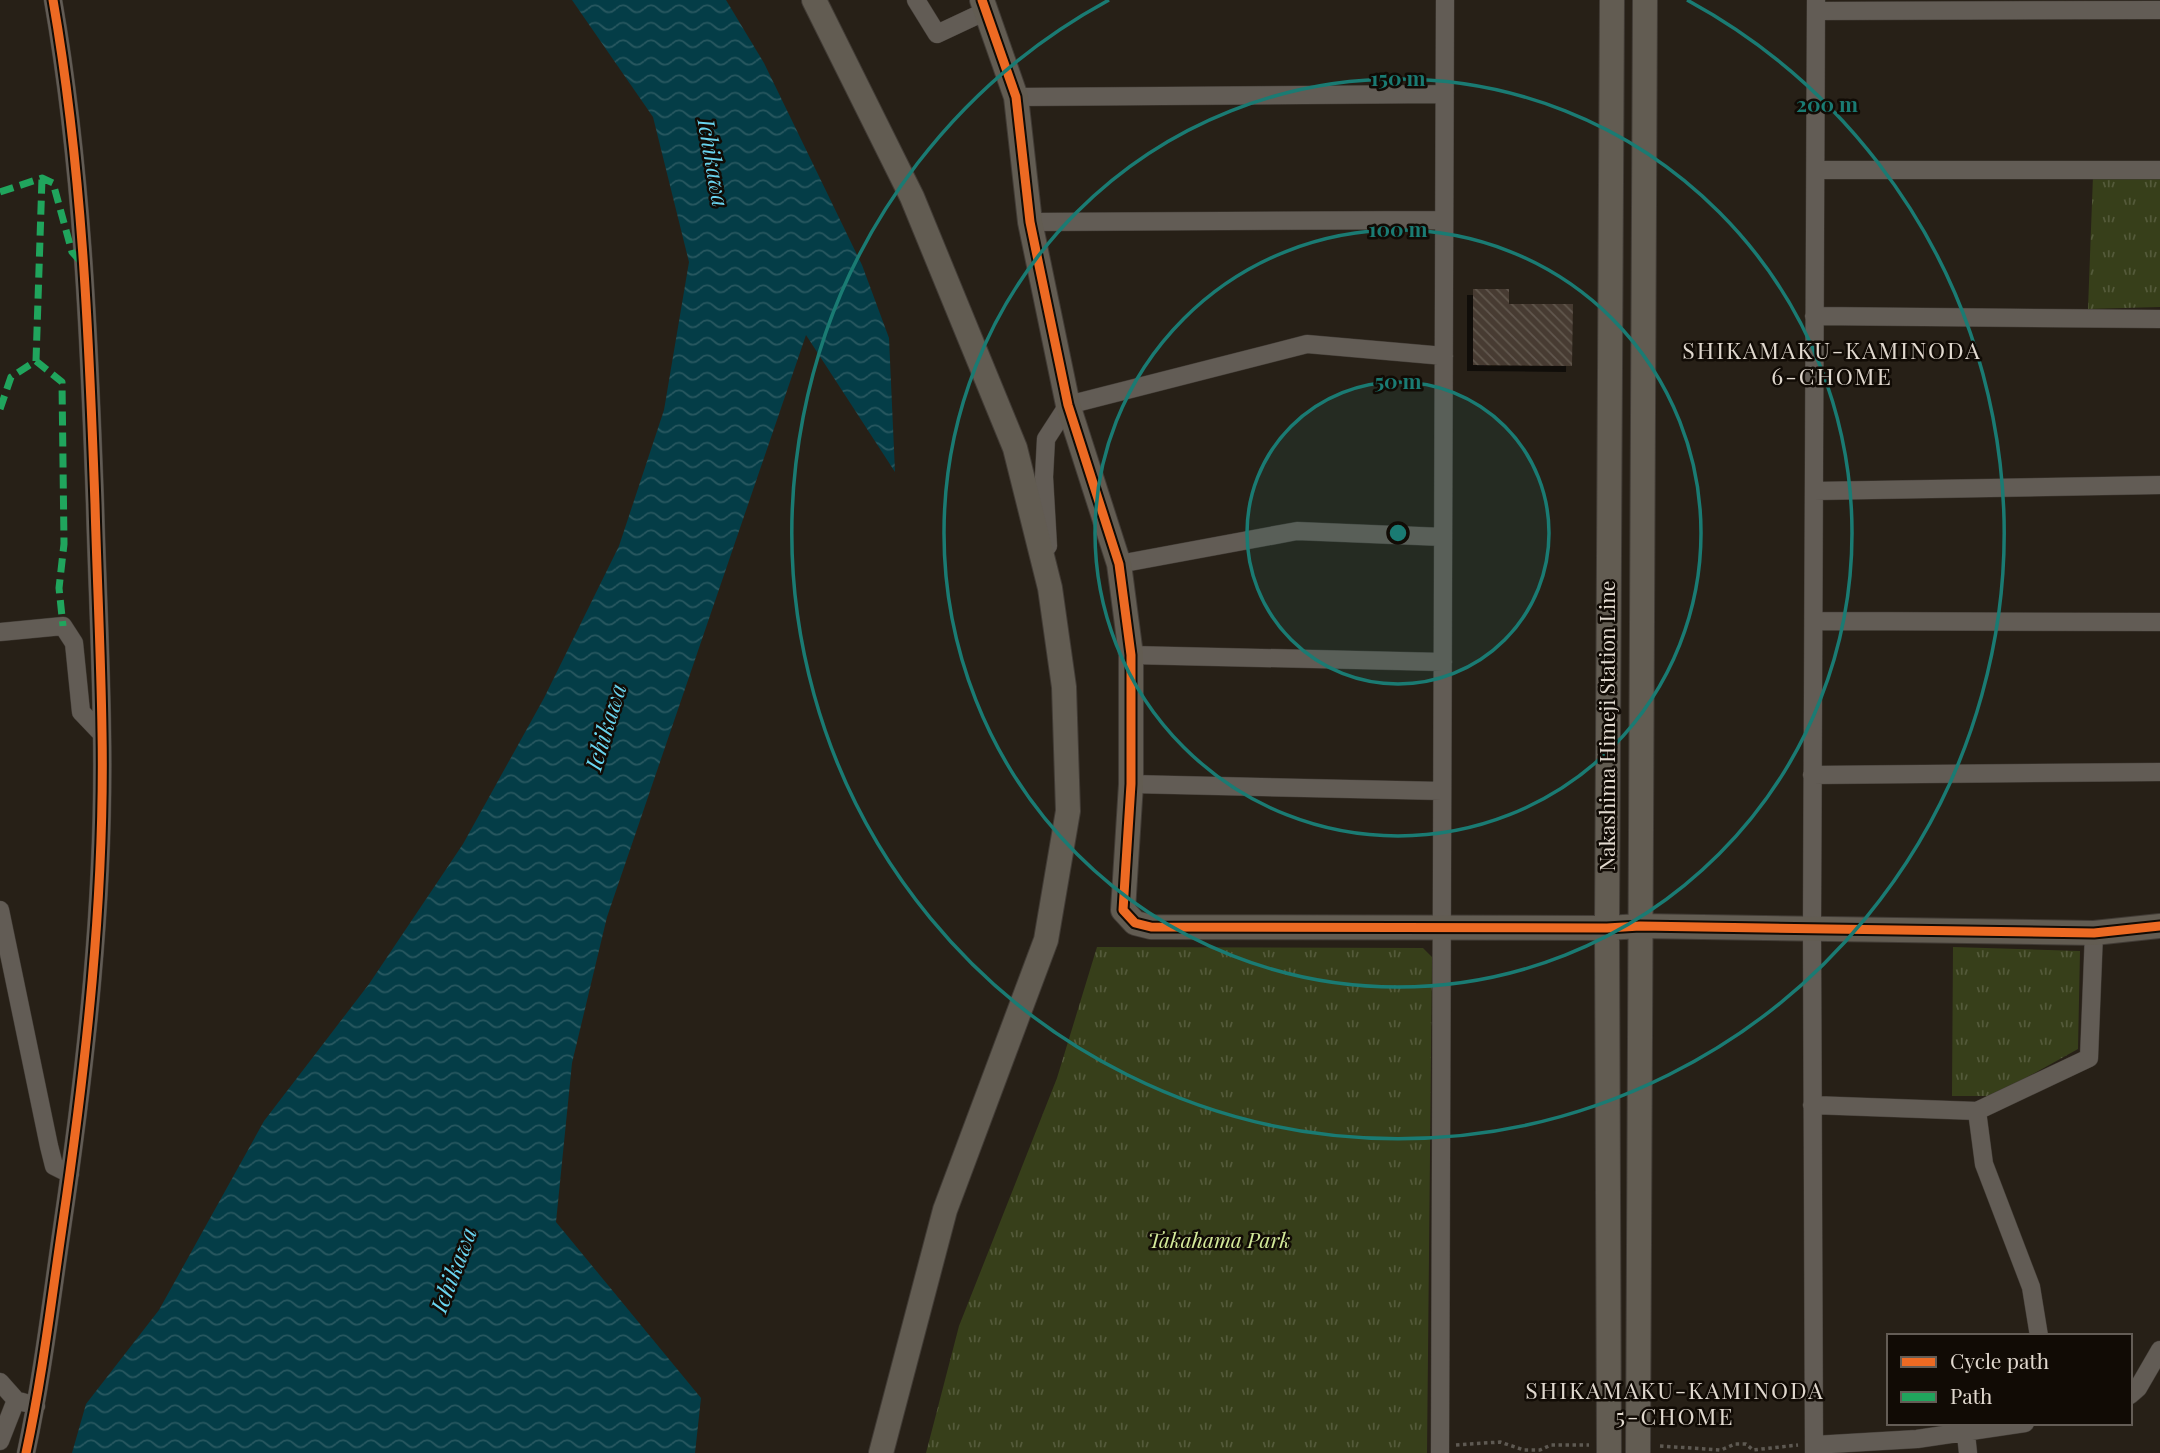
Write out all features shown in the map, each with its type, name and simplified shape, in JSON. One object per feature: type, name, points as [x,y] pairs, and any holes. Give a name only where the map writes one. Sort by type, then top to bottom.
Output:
[{"type":"street","points":[[26,1453],[36,1406],[70,1174],[88,1025],[100,851],[102,734],[85,266],[65,68],[53,0]]},
{"type":"street","points":[[814,0],[912,197],[1015,448],[1050,588]]},
{"type":"street","points":[[916,0],[937,34],[984,5],[1016,97],[1030,222],[1068,405],[1119,564],[1131,655],[1131,784],[1123,910],[1135,923],[1151,927],[1640,926],[2094,933],[2160,926]]},
{"type":"street","points":[[1440,1448],[1444,0]]},
{"type":"street","name":"Nakashima Himeji Station Line","points":[[1609,1449],[1607,928],[1612,0]]},
{"type":"street","name":"Nakashima Himeji Station Line","points":[[1637,1448],[1645,0]]},
{"type":"street","points":[[2014,1425],[1966,1434],[1814,1449],[1812,775],[1815,621],[1816,5],[2160,10]]},
{"type":"street","points":[[1016,97],[1443,94]]},
{"type":"street","points":[[1816,170],[2160,170]]},
{"type":"street","points":[[1030,222],[1443,220]]},
{"type":"street","points":[[1814,316],[2160,319]]},
{"type":"street","points":[[881,1453],[945,1210],[1046,940],[1068,811],[1063,687],[1050,588],[1044,477],[1046,439],[1068,405],[1307,344],[1444,356]]},
{"type":"street","points":[[1814,491],[2160,485]]},
{"type":"street","points":[[1119,564],[1297,531],[1443,537]]},
{"type":"street","points":[[1815,621],[2160,622]]},
{"type":"street","points":[[0,632],[63,626],[74,643],[81,712],[102,734]]},
{"type":"street","points":[[1131,655],[1443,662]]},
{"type":"street","points":[[1812,775],[2160,772]]},
{"type":"street","points":[[1131,784],[1442,791]]},
{"type":"street","points":[[0,910],[54,1166],[70,1174]]},
{"type":"street","points":[[1812,1105],[1977,1111],[2090,1058],[2094,933]]},
{"type":"street","points":[[1977,1111],[1984,1164],[2031,1287],[2039,1334]]},
{"type":"street","points":[[2132,1393],[2138,1388],[2160,1350]]},
{"type":"street","points":[[0,1382],[16,1400],[36,1406]]},
{"type":"street","points":[[0,1441],[16,1400]]},
{"type":"street","points":[[1966,1434],[1968,1453]]},
{"type":"path","points":[[1440,1448],[1500,1442],[1524,1450],[1540,1450],[1551,1445],[1609,1449]]},
{"type":"path","points":[[1637,1448],[1721,1450],[1735,1444],[1746,1444],[1753,1450],[1770,1450],[1781,1445],[1814,1449]]},
{"type":"green space","points":[[2093,176],[2160,177],[2160,307],[2088,309]]},
{"type":"green space","name":"Takahama Park","points":[[1097,947],[1423,948],[1432,957],[1427,1453],[926,1453],[959,1326],[1057,1078]]},
{"type":"green space","points":[[1953,947],[2080,951],[2078,1049],[1993,1096],[1952,1096]]},
{"type":"water","name":"Ichikawa","points":[[572,0],[726,0],[764,63],[862,265],[889,338],[895,472],[806,335],[607,917],[572,1063],[556,1222],[701,1398],[695,1453],[72,1453],[86,1404],[159,1310],[264,1121],[369,984],[463,844],[544,698],[619,546],[664,410],[689,262],[653,117]]},
{"type":"building","points":[[1473,289],[1509,289],[1509,304],[1573,304],[1572,366],[1473,365]]},
{"type":"marked path","points":[[0,192],[42,178],[53,183],[72,252],[82,263]]},
{"type":"marked path","points":[[0,409],[11,377],[36,361],[42,178]]},
{"type":"marked path","points":[[36,361],[62,382],[64,544],[59,588],[63,626]]},
{"type":"cycle path","points":[[26,1453],[46,1341],[86,1043],[97,918],[102,794],[100,646],[87,314],[71,125],[53,0]]},
{"type":"cycle path","points":[[982,0],[1016,97],[1030,222],[1068,405],[1119,564],[1131,655],[1131,784],[1123,910],[1135,923],[1151,927],[1640,926],[2094,933],[2160,926]]},
{"type":"district","name":"SHIKAMAKU-KAMINODA 6-CHOME","points":[[1832,364]]},
{"type":"district","name":"SHIKAMAKU-KAMINODA 5-CHOME","points":[[1675,1404]]}]
